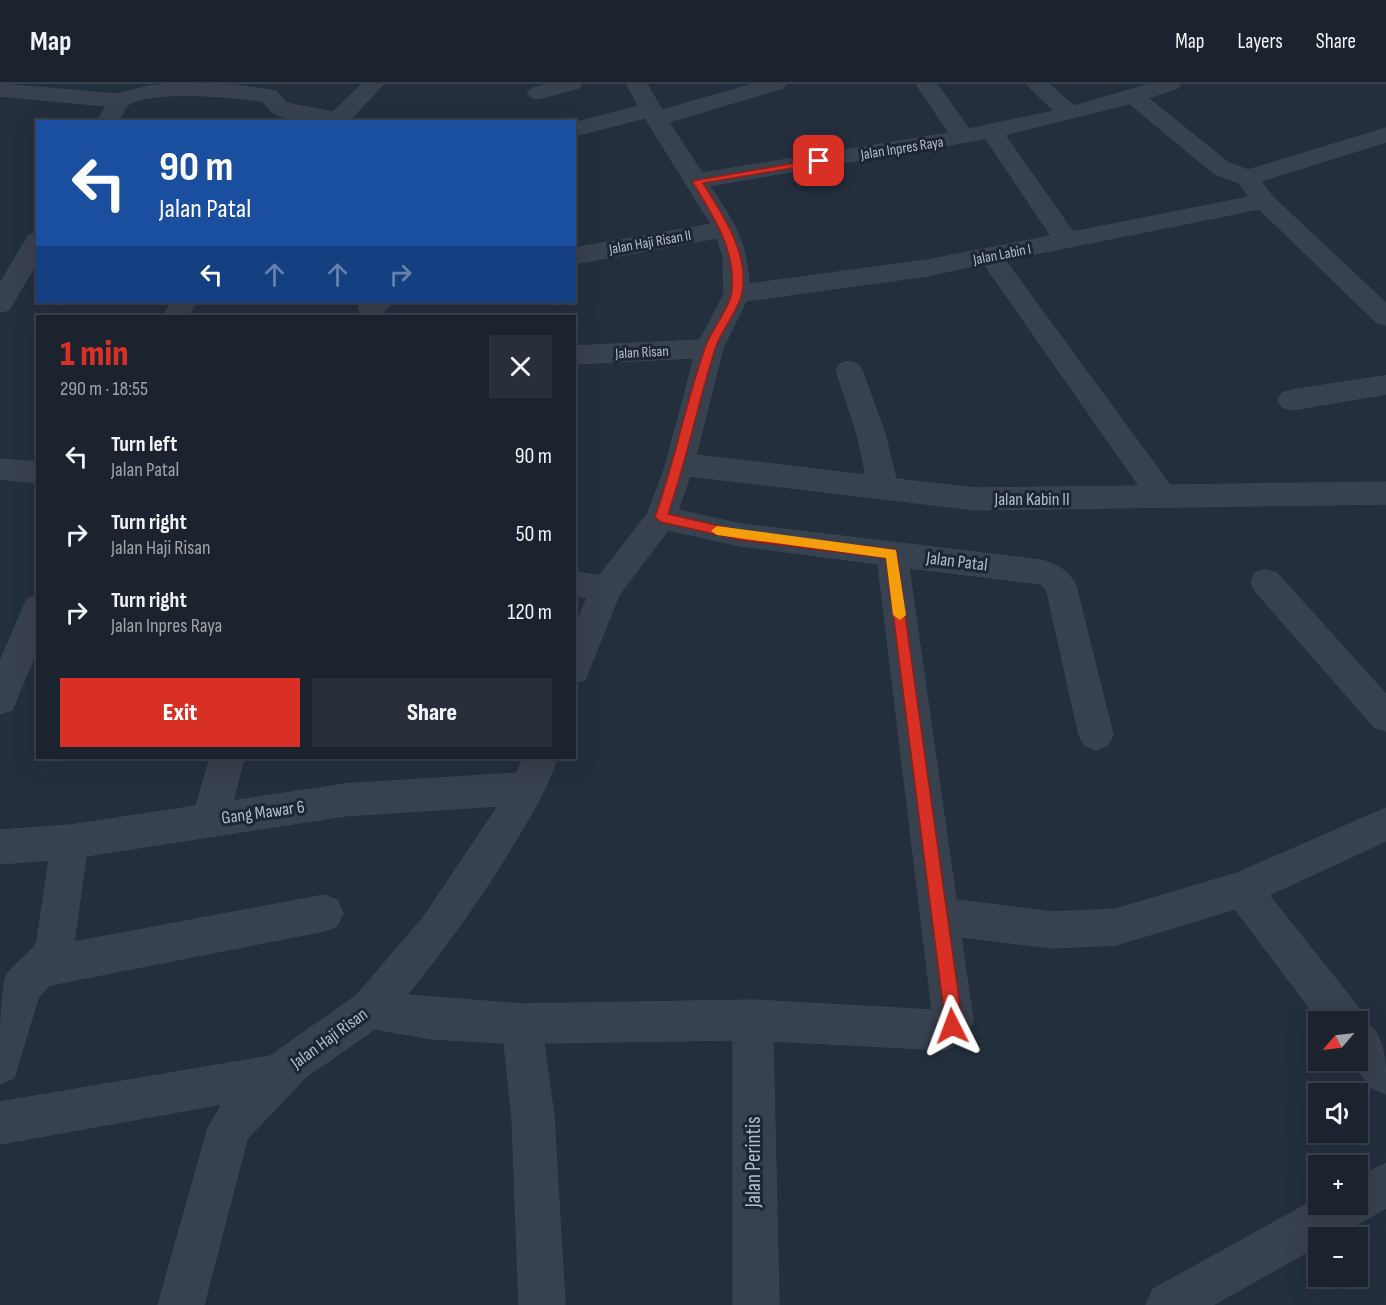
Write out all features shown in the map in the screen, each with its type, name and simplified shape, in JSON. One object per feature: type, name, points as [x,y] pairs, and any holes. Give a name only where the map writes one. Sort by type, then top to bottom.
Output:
[{"type":"street","points":[[109,120],[120,101],[127,96],[148,89],[194,84],[269,95],[280,108],[336,120],[374,84]]},
{"type":"street","points":[[538,93],[572,84]]},
{"type":"street","points":[[576,665],[606,590],[661,517],[680,464],[710,348],[737,294],[735,256],[726,229],[653,115],[637,84]]},
{"type":"street","points":[[576,130],[653,115],[776,84]]},
{"type":"street","points":[[926,84],[964,138]]},
{"type":"street","points":[[1036,84],[1070,114]]},
{"type":"street","name":"Jalan Inpres Raya","points":[[697,181],[993,133],[1134,97],[1171,84]]},
{"type":"street","points":[[0,90],[37,88],[120,101]]},
{"type":"street","points":[[1134,97],[1221,168],[1247,178],[1264,201],[1386,317]]},
{"type":"street","points":[[993,133],[1067,241]]},
{"type":"street","points":[[1247,178],[1386,135]]},
{"type":"street","name":"Jalan Labin I","points":[[737,294],[879,276],[1264,201]]},
{"type":"street","name":"Jalan Haji Risan II","points":[[576,256],[726,229]]},
{"type":"street","points":[[0,304],[36,243]]},
{"type":"street","points":[[990,256],[1163,498]]},
{"type":"street","points":[[374,315],[371,308],[378,303]]},
{"type":"street","name":"Jalan Risan","points":[[576,355],[710,348]]},
{"type":"street","points":[[849,370],[871,434],[884,490]]},
{"type":"street","points":[[1292,400],[1386,385]]},
{"type":"street","name":"Jalan Kabin II","points":[[680,464],[884,490],[976,499],[1386,493]]},
{"type":"street","points":[[0,469],[36,473]]},
{"type":"street","name":"Jalan Patal","points":[[661,517],[741,536],[1051,575],[1061,585],[1096,735]]},
{"type":"street","points":[[371,1009],[432,1019],[522,1024],[753,1020],[945,1030],[952,1026],[954,1020],[892,554]]},
{"type":"street","points":[[1266,582],[1386,717]]},
{"type":"street","points":[[576,583],[606,590]]},
{"type":"street","points":[[0,700],[36,614]]},
{"type":"street","points":[[210,820],[227,759]]},
{"type":"street","name":"Gang Mawar 6","points":[[0,847],[70,842],[534,773]]},
{"type":"street","name":"Jalan Haji Risan","points":[[182,1305],[206,1205],[229,1128],[244,1109],[280,1075],[328,1037],[371,1009],[438,928],[475,875],[534,773]]},
{"type":"street","points":[[940,916],[1053,930],[1116,927],[1242,889],[1386,824]]},
{"type":"street","points":[[0,1064],[21,987],[48,960],[56,941],[70,842]]},
{"type":"street","points":[[1242,889],[1336,1011]]},
{"type":"street","points":[[39,969],[324,913]]},
{"type":"street","name":"Jalan Perintis","points":[[753,1020],[756,1305]]},
{"type":"street","points":[[522,1024],[533,1117],[542,1305]]},
{"type":"street","points":[[1368,1051],[1386,1074]]},
{"type":"street","points":[[0,1124],[175,1089],[280,1075]]},
{"type":"street","points":[[1368,1195],[1386,1185]]},
{"type":"street","points":[[1169,1305],[1330,1215]]},
{"type":"slow traffic","points":[[717,531],[741,536],[892,554],[900,615]]},
{"type":"route","points":[[819,161],[697,181],[726,229],[735,256],[737,294],[710,348],[680,464],[661,517],[741,536],[892,554],[954,1020],[952,1026]]}]
